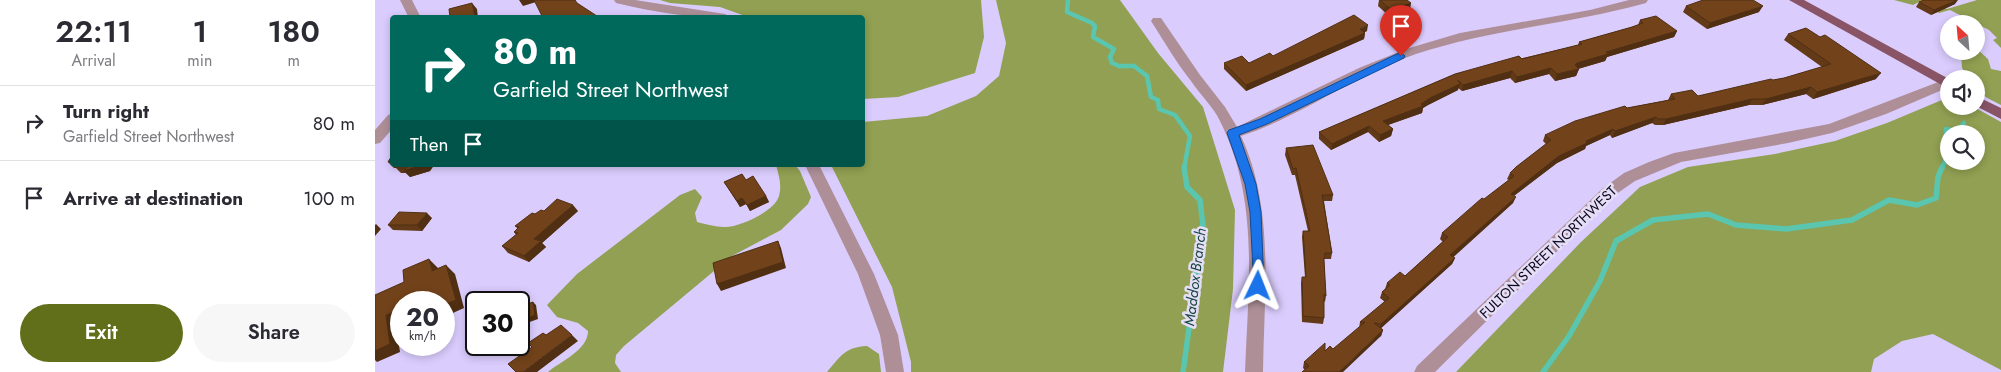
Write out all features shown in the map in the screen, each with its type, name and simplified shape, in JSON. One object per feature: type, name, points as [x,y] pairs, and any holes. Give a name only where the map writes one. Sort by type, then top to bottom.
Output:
[{"type":"main road","points":[[1795,0],[1940,80]]},
{"type":"main road","points":[[1985,105],[2001,114]]},
{"type":"street","points":[[407,0],[414,15]]},
{"type":"street","points":[[620,0],[645,6],[705,15]]},
{"type":"street","points":[[1233,133],[1249,128],[1387,61],[1421,48],[1460,37],[1584,16],[1642,0]]},
{"type":"street","points":[[1157,21],[1224,116],[1233,133],[1251,184],[1257,222],[1259,264],[1254,372]]},
{"type":"street","name":"FULTON STREET NORTHWEST","points":[[1423,372],[1607,193],[1635,174],[1655,164],[1679,156],[1776,142],[1833,128],[1879,112],[1940,87]]},
{"type":"street","points":[[375,139],[390,122]]},
{"type":"street","points":[[812,167],[866,274],[889,335],[895,372]]},
{"type":"green space","points":[[660,0],[981,0],[984,37],[975,73],[898,97],[865,99],[865,15],[742,15],[720,7],[670,3]]},
{"type":"green space","points":[[996,0],[1120,0],[1158,53],[1203,107],[1235,210],[1233,289],[1223,372],[911,372],[911,362],[892,287],[832,167],[865,167],[865,122],[927,116],[976,96],[999,76],[1006,43]]},
{"type":"green space","points":[[1894,0],[1930,0],[1947,9],[1977,0],[2001,0],[2001,48],[1993,40],[1997,38],[1985,28],[1985,15],[1960,15],[1950,10],[1939,13],[1919,2],[1913,5]]},
{"type":"green space","points":[[1985,56],[1988,59],[1991,69],[2001,71],[2001,105],[1985,96],[1985,70],[1963,70],[1962,60],[1985,60]]},
{"type":"green space","points":[[1940,101],[1940,115],[1985,115],[1985,113],[2001,122],[2001,370],[1933,334],[1902,341],[1874,359],[1871,372],[1456,372],[1581,242],[1640,187],[1688,167],[1775,154],[1835,141],[1887,123]]},
{"type":"green space","points":[[776,167],[797,167],[811,197],[808,204],[781,230],[732,256],[624,346],[616,355],[615,363],[621,372],[548,372],[579,349],[587,338],[588,331],[578,323],[557,317],[547,305],[577,274],[680,195],[695,189],[702,197],[695,213],[697,222],[731,227],[756,218],[776,202],[780,192]]},
{"type":"green space","points":[[867,346],[879,354],[881,372],[827,372],[848,350]]},
{"type":"building","points":[[534,0],[575,0],[595,15],[542,15]]},
{"type":"building","points":[[1380,0],[1407,0],[1411,3],[1391,10]]},
{"type":"building","points":[[1703,0],[1753,0],[1763,6],[1710,23],[1686,6]]},
{"type":"building","points":[[1924,0],[1957,0],[1934,10],[1919,2]]},
{"type":"building","points":[[472,3],[474,15],[450,15],[449,9]]},
{"type":"building","points":[[1354,15],[1368,25],[1360,29],[1365,33],[1246,85],[1224,63],[1242,56],[1249,63],[1270,53],[1273,56]]},
{"type":"building","points":[[1656,16],[1677,31],[1606,52],[1608,54],[1577,63],[1575,65],[1579,69],[1557,74],[1551,68],[1517,77],[1512,71],[1463,85],[1458,80],[1460,84],[1430,98],[1421,104],[1423,106],[1383,121],[1393,129],[1380,135],[1369,126],[1332,144],[1319,132],[1455,74],[1519,56],[1522,59],[1582,44],[1579,42],[1632,27],[1643,23],[1640,20]]},
{"type":"building","points":[[1806,28],[1820,37],[1825,35],[1881,73],[1817,92],[1811,87],[1766,99],[1752,99],[1666,119],[1658,119],[1656,117],[1615,131],[1613,129],[1586,141],[1587,143],[1559,156],[1511,194],[1516,197],[1450,255],[1455,258],[1381,324],[1374,323],[1383,330],[1339,372],[1302,372],[1309,366],[1304,362],[1325,343],[1325,351],[1330,346],[1333,349],[1365,322],[1360,322],[1389,298],[1382,292],[1390,285],[1387,283],[1400,272],[1405,276],[1448,237],[1442,233],[1482,198],[1484,199],[1514,176],[1510,173],[1516,167],[1551,140],[1545,135],[1575,121],[1625,106],[1627,108],[1675,99],[1671,94],[1692,90],[1698,96],[1771,79],[1784,78],[1831,64],[1788,34]]},
{"type":"building","points":[[1313,145],[1333,195],[1322,195],[1332,253],[1325,253],[1324,260],[1326,296],[1324,294],[1324,318],[1303,316],[1302,277],[1306,277],[1303,231],[1310,231],[1296,168],[1293,169],[1286,148]]},
{"type":"building","points":[[407,167],[416,167],[404,171]]},
{"type":"building","points":[[742,174],[746,180],[753,176],[766,196],[747,205],[742,198],[737,201],[724,182]]},
{"type":"building","points":[[557,199],[573,205],[534,239],[541,241],[524,256],[502,246],[518,233],[514,232],[519,227],[515,226],[532,213],[544,211]]},
{"type":"building","points":[[399,212],[427,213],[417,225],[388,225]]},
{"type":"building","points":[[778,241],[783,262],[717,284],[713,263]]},
{"type":"building","points":[[429,259],[432,271],[446,265],[453,291],[390,291],[390,313],[386,315],[390,344],[375,351],[375,295],[404,282],[403,270]]},
{"type":"building","points":[[533,302],[535,315],[530,317],[530,303]]},
{"type":"building","points":[[561,325],[572,335],[523,372],[516,372],[508,364],[519,356],[530,356],[530,348],[532,347],[530,342],[543,333],[546,335]]},
{"type":"waterway","name":"Maddox Branch","points":[[1068,0],[1067,12],[1092,23],[1095,26],[1093,37],[1114,49],[1110,57],[1112,63],[1119,66],[1134,66],[1147,76],[1151,97],[1158,100],[1159,109],[1175,115],[1190,136],[1184,168]]},
{"type":"waterway","name":"Maddox Branch","points":[[1183,372],[1203,226],[1200,200],[1187,187],[1184,168]]},
{"type":"waterway","points":[[1543,372],[1569,336],[1600,281],[1616,241],[1653,220],[1708,214],[1736,225],[1786,229],[1852,220],[1889,200],[1917,205],[1936,198],[1938,177],[1941,170]]},
{"type":"route","points":[[1258,286],[1259,264],[1256,212],[1251,184],[1233,133],[1249,128],[1401,56]]}]
